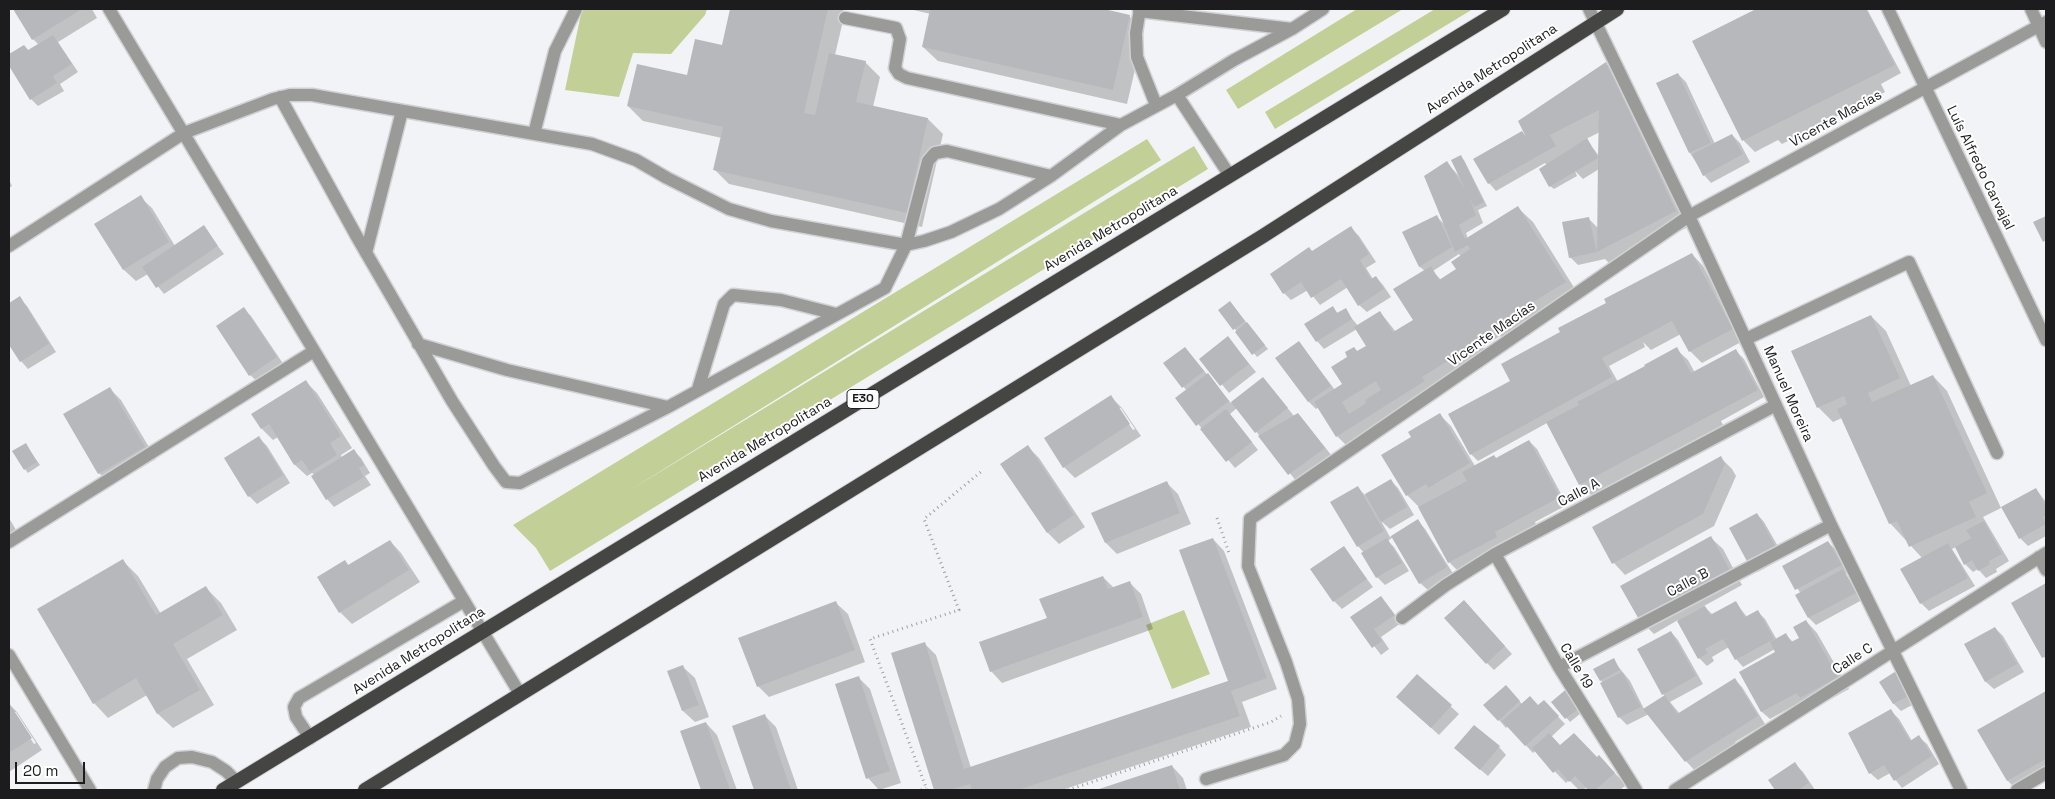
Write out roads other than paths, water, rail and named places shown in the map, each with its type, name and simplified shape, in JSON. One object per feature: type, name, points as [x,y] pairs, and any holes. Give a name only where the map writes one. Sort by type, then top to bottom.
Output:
[{"type":"highway","name":"Avenida Metropolitana","points":[[223,790],[1503,9]]},
{"type":"highway","name":"Avenida Metropolitana","points":[[365,790],[1263,236],[1617,9]]},
{"type":"street","points":[[109,9],[520,694]]},
{"type":"street","points":[[534,134],[555,51],[576,9]]},
{"type":"street","points":[[9,246],[184,133],[290,95],[312,95],[592,144],[636,160],[729,209],[772,221],[906,245],[924,242],[951,232],[999,209],[1051,176],[1121,126],[1234,60],[1292,29],[1323,9]]},
{"type":"street","name":"Manuel Moreira","points":[[1589,9],[1689,216],[1831,525],[1962,790]]},
{"type":"street","name":"Luís Alfredo Carvajal","points":[[1888,9],[2046,340]]},
{"type":"street","points":[[2031,9],[2043,24],[2046,42]]},
{"type":"street","points":[[1156,105],[1137,58],[1136,33],[1139,10],[1292,29]]},
{"type":"street","points":[[845,18],[896,28],[900,39],[895,68],[899,74],[907,78],[1121,126]]},
{"type":"street","name":"Vicente Macías","points":[[1206,779],[1284,755],[1295,744],[1300,724],[1298,699],[1286,662],[1248,566],[1250,519],[1689,216],[2043,24]]},
{"type":"street","points":[[1177,95],[1230,176]]},
{"type":"street","points":[[280,97],[418,344],[452,401],[506,482],[520,483],[668,407],[885,288],[906,245],[928,161],[935,153],[947,151],[1051,176]]},
{"type":"street","points":[[366,254],[402,111]]},
{"type":"street","points":[[1746,338],[1909,262],[1997,453]]},
{"type":"street","points":[[698,389],[724,304],[733,295],[781,300],[836,314]]},
{"type":"street","points":[[418,344],[507,370],[668,407]]},
{"type":"street","points":[[9,542],[314,350]]},
{"type":"street","name":"Calle A","points":[[1402,618],[1446,585],[1495,554],[1776,405]]},
{"type":"street","name":"Calle B","points":[[1559,667],[1831,525]]},
{"type":"street","name":"Calle 19","points":[[1495,554],[1559,667],[1636,790]]},
{"type":"street","points":[[2043,555],[2046,570]]},
{"type":"street","name":"Calle C","points":[[1676,790],[2043,555]]},
{"type":"street","points":[[310,738],[296,717],[294,707],[299,698],[464,601]]},
{"type":"street","points":[[9,655],[90,790]]},
{"type":"street","points":[[154,790],[157,778],[165,767],[178,758],[192,756],[212,762],[238,782]]},
{"type":"street","points":[[2017,790],[2046,773]]}]
